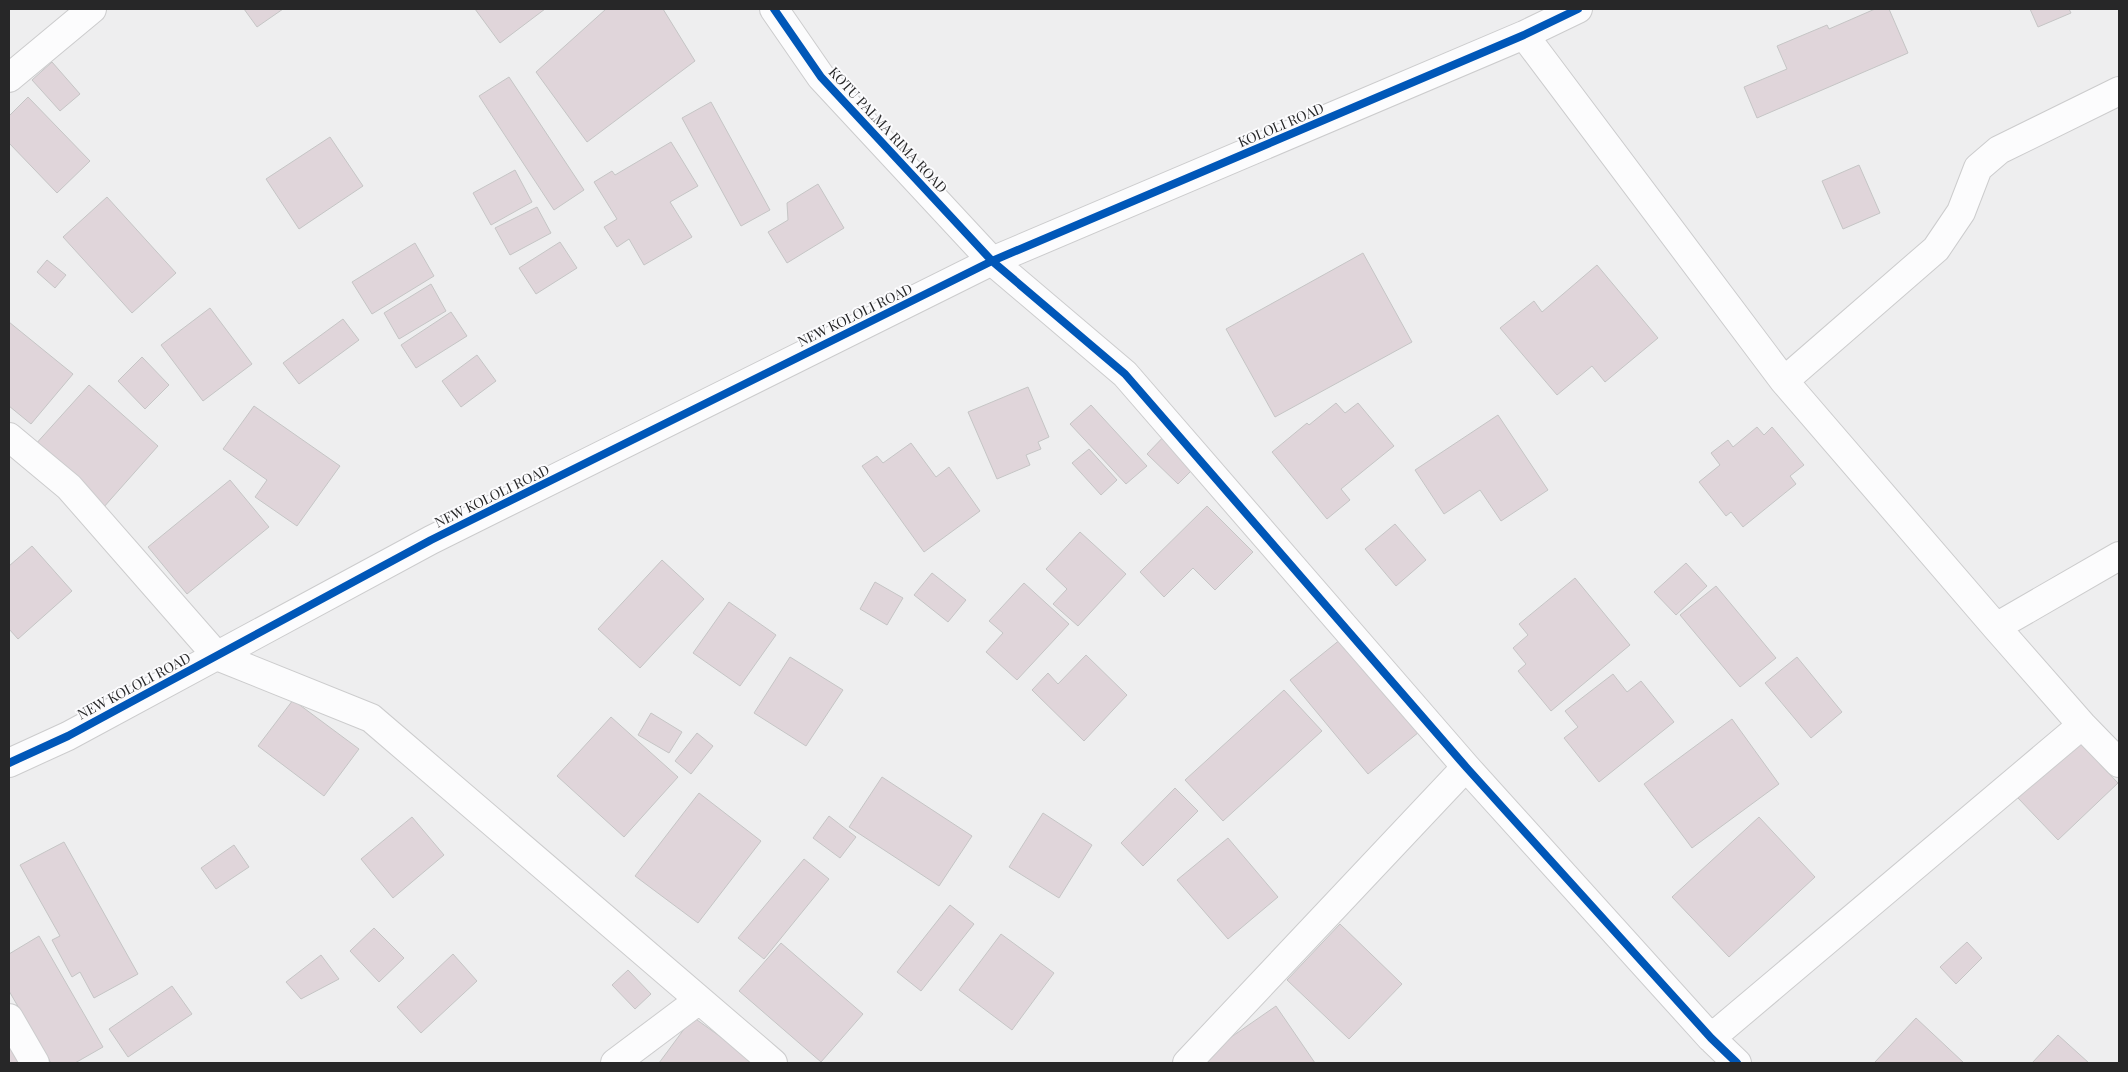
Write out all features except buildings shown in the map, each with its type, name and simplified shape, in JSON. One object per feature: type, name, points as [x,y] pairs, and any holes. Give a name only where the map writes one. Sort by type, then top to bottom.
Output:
[{"type":"street","points":[[9,78],[92,9]]},
{"type":"street","name":"KOTU PALMA RIMA ROAD","points":[[774,9],[821,78],[992,261],[1125,374],[1466,767],[1711,1038],[1737,1063]]},
{"type":"street","name":"KOLOLI ROAD","points":[[992,261],[1524,35],[1578,9]]},
{"type":"street","points":[[1524,35],[1784,381],[1996,627],[2082,725],[2119,763]]},
{"type":"street","points":[[1784,381],[1936,249],[1961,212],[1978,168],[1999,150],[2119,91]]},
{"type":"street","name":"NEW KOLOLI ROAD","points":[[9,763],[68,736],[431,540],[992,261]]},
{"type":"street","points":[[9,437],[69,487],[217,656],[371,718],[774,1063]]},
{"type":"street","points":[[1996,627],[2119,556]]},
{"type":"street","points":[[1711,1038],[2082,725]]},
{"type":"street","points":[[1187,1063],[1466,767]]},
{"type":"street","points":[[615,1063],[699,1000]]},
{"type":"street","points":[[9,1018],[35,1063]]},
{"type":"cycle path","points":[[774,9],[821,77],[992,261],[1125,374],[1466,767],[1711,1038],[1737,1063]]},
{"type":"cycle path","points":[[9,763],[68,736],[431,540],[992,261],[1524,35],[1578,9]]}]
